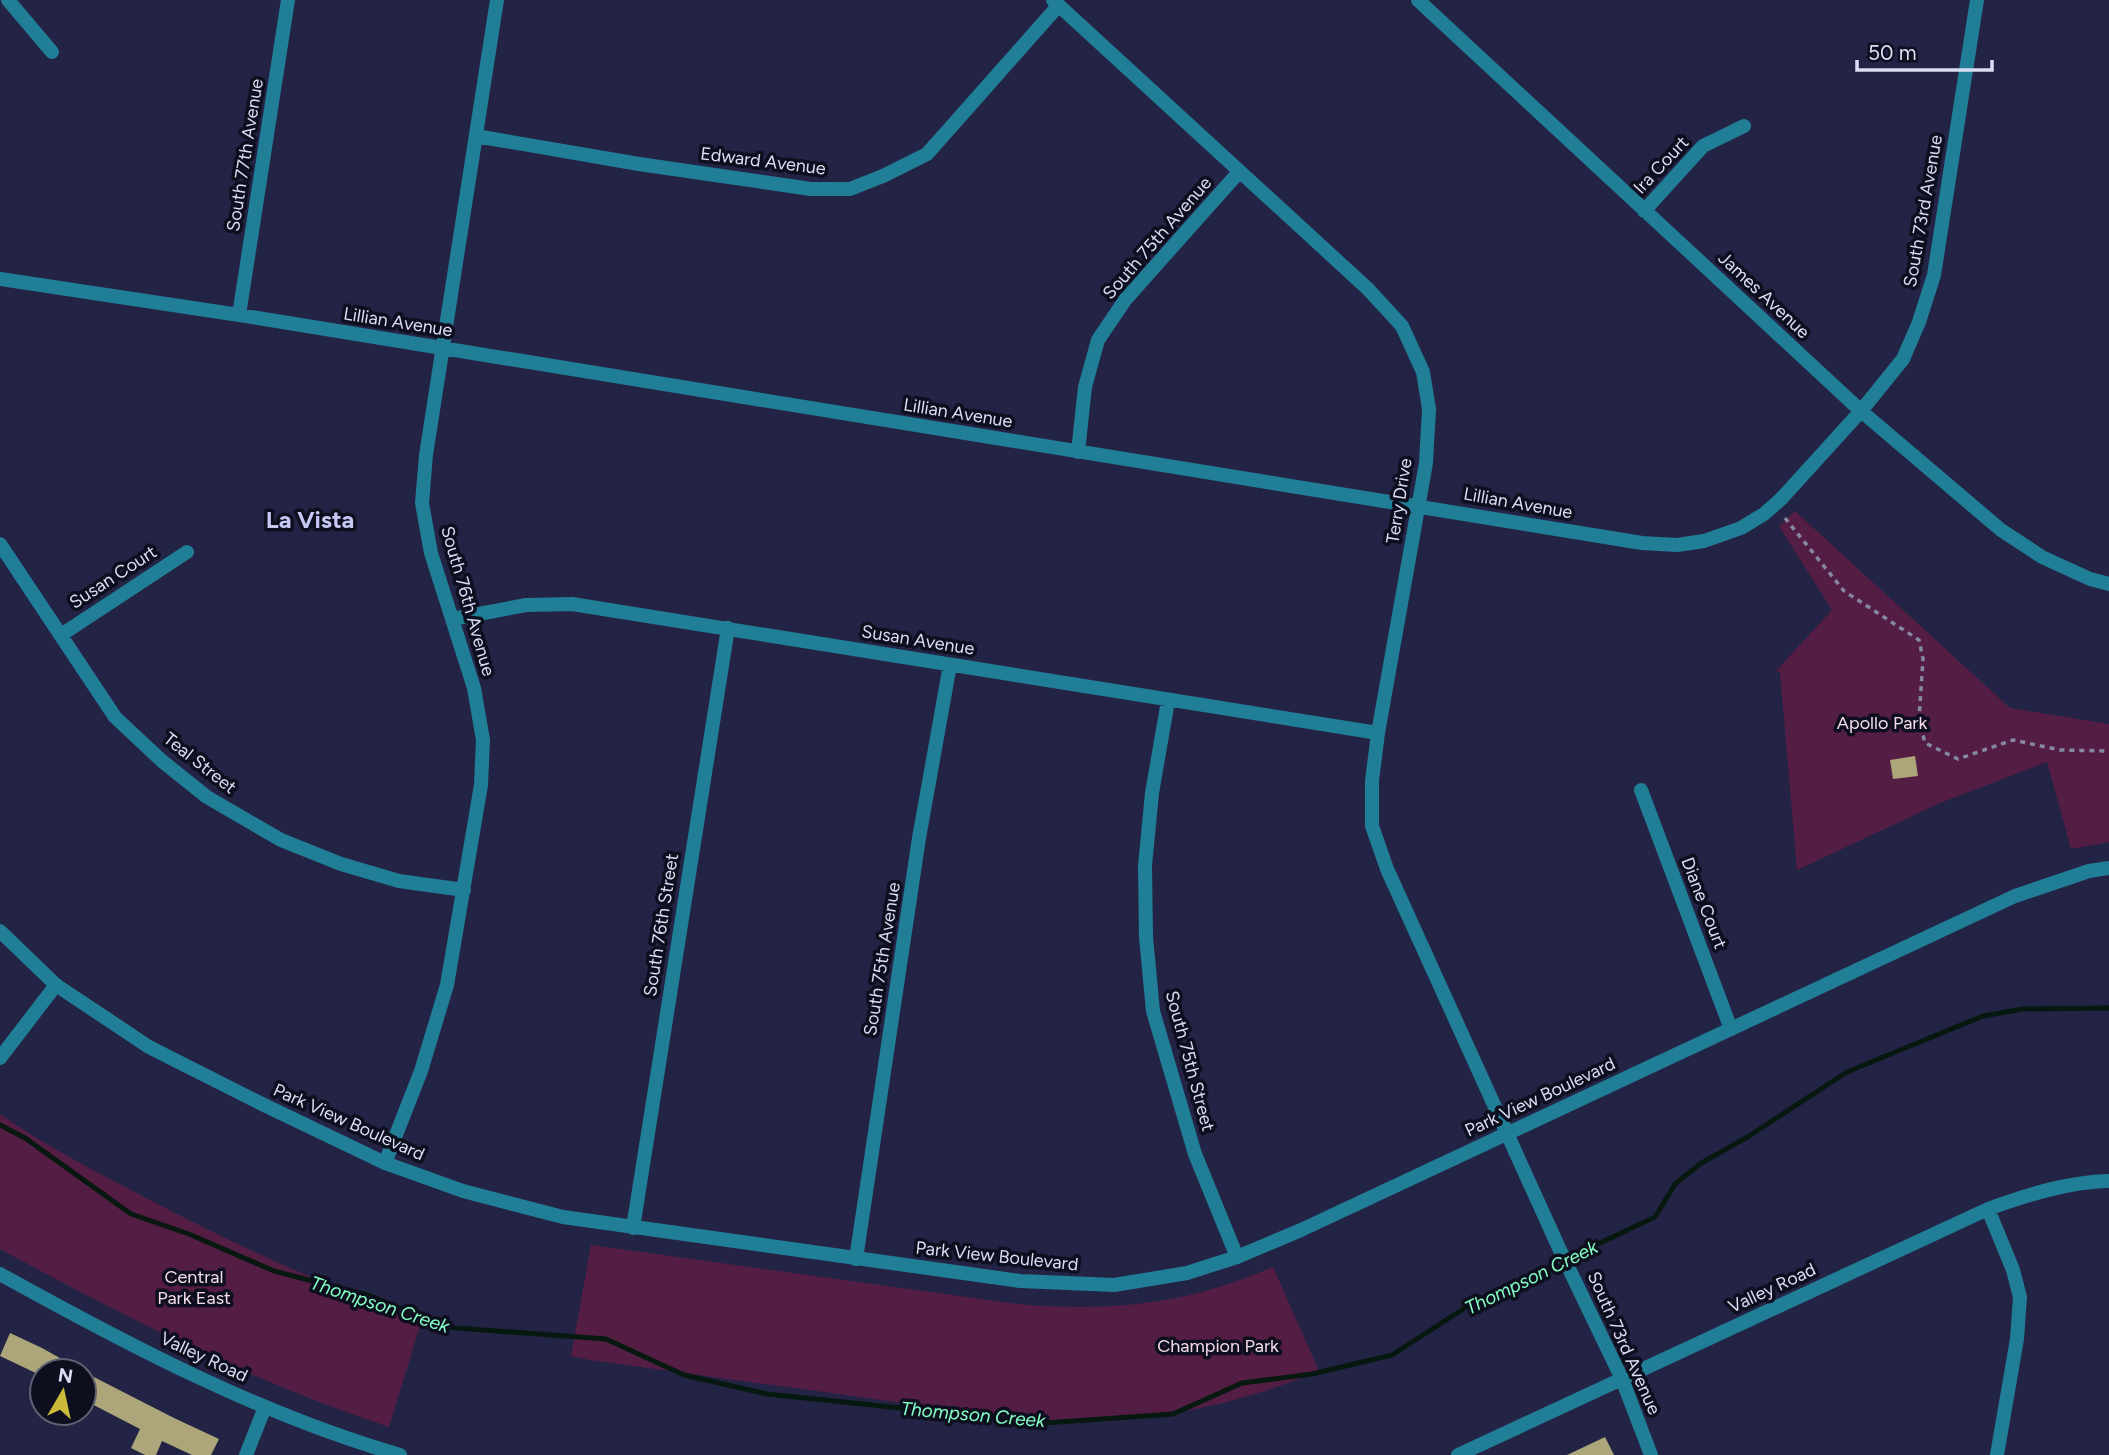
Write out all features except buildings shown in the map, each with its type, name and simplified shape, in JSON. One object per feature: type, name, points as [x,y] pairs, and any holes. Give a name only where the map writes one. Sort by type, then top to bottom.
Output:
[{"type":"street","points":[[8,0],[52,52]]},
{"type":"street","name":"South 77th Avenue","points":[[239,315],[288,0]]},
{"type":"street","name":"South 76th Avenue","points":[[385,1163],[421,1071],[447,985],[481,785],[483,740],[474,688],[430,553],[422,502],[426,455],[496,0]]},
{"type":"street","name":"South 73rd Avenue","points":[[1861,411],[1903,359],[1919,323],[1934,275],[1977,0]]},
{"type":"street","name":"Edward Avenue","points":[[476,136],[639,164],[811,189],[850,189],[927,154],[1056,3]]},
{"type":"street","name":"Terry Drive","points":[[1056,3],[1368,289],[1402,326],[1423,372],[1429,410],[1426,463],[1378,733],[1372,781],[1372,826],[1387,869],[1507,1133]]},
{"type":"street","name":"James Avenue","points":[[1426,3],[1644,211],[1861,411],[2001,530],[2042,556],[2090,579],[2109,584]]},
{"type":"street","name":"Ira Court","points":[[1644,211],[1703,146],[1744,126]]},
{"type":"street","name":"South 75th Avenue","points":[[1078,452],[1085,387],[1098,340],[1125,300],[1239,172]]},
{"type":"street","name":"Lillian Avenue","points":[[0,279],[239,315],[1664,545],[1691,544],[1730,533],[1764,514],[1789,491],[1861,411]]},
{"type":"street","name":"Teal Street","points":[[0,544],[116,717],[162,761],[207,797],[281,840],[341,864],[399,881],[464,890]]},
{"type":"street","name":"Susan Court","points":[[61,635],[187,552]]},
{"type":"street","name":"Susan Avenue","points":[[452,619],[526,605],[572,604],[1378,733]]},
{"type":"street","name":"South 76th Street","points":[[633,1228],[728,628]]},
{"type":"street","name":"South 75th Avenue","points":[[856,1259],[919,838],[950,665]]},
{"type":"street","name":"South 75th Street","points":[[1168,701],[1152,793],[1145,866],[1146,937],[1153,1011],[1195,1154],[1237,1257]]},
{"type":"street","name":"Diane Court","points":[[1641,790],[1731,1029]]},
{"type":"street","name":"Park View Boulevard","points":[[0,931],[56,985],[149,1047],[385,1163],[463,1191],[563,1217],[633,1228],[1020,1281],[1114,1285],[1187,1273],[1237,1257],[1301,1230],[2015,895],[2089,871],[2109,868]]},
{"type":"street","points":[[0,1058],[56,985]]},
{"type":"street","name":"South 73rd Avenue","points":[[1507,1133],[1622,1379],[1651,1455]]},
{"type":"street","name":"Valley Road","points":[[1458,1455],[1988,1209],[2027,1195],[2109,1181]]},
{"type":"street","points":[[1988,1209],[2013,1270],[2020,1297],[2017,1339],[1997,1455]]},
{"type":"street","name":"Valley Road","points":[[0,1274],[186,1372],[265,1407],[400,1455]]},
{"type":"street","points":[[246,1455],[265,1407]]},
{"type":"path","points":[[1785,517],[1844,591],[1919,640],[1923,659],[1919,719],[1925,743],[1958,759],[2013,740],[2060,750],[2109,751]]},
{"type":"green space","name":"Apollo Park","points":[[1795,511],[2010,708],[2109,724],[2109,842],[2071,849],[2047,762],[1940,803],[1797,870],[1780,672],[1776,671],[1832,610],[1779,526]]},
{"type":"green space","name":"Central Park East","points":[[0,1114],[72,1159],[215,1233],[282,1265],[422,1319],[389,1427],[288,1389],[190,1347],[0,1249]]},
{"type":"green space","name":"Champion Park","points":[[591,1245],[1017,1304],[1051,1306],[1116,1306],[1178,1298],[1241,1280],[1273,1267],[1319,1371],[1242,1398],[1204,1407],[1127,1419],[1047,1420],[1005,1417],[590,1360],[571,1356]]},
{"type":"waterway","name":"Thompson Creek","points":[[0,1125],[25,1138],[131,1214],[189,1234],[274,1271],[371,1296],[443,1327],[606,1339],[684,1375],[767,1394],[1044,1423],[1173,1414],[1242,1383],[1312,1374],[1392,1355],[1471,1304],[1655,1217],[1675,1184],[1700,1164],[1749,1136],[1847,1072],[1983,1016],[2023,1009],[2109,1008]]},
{"type":"district","name":"La Vista","points":[[310,520]]}]
